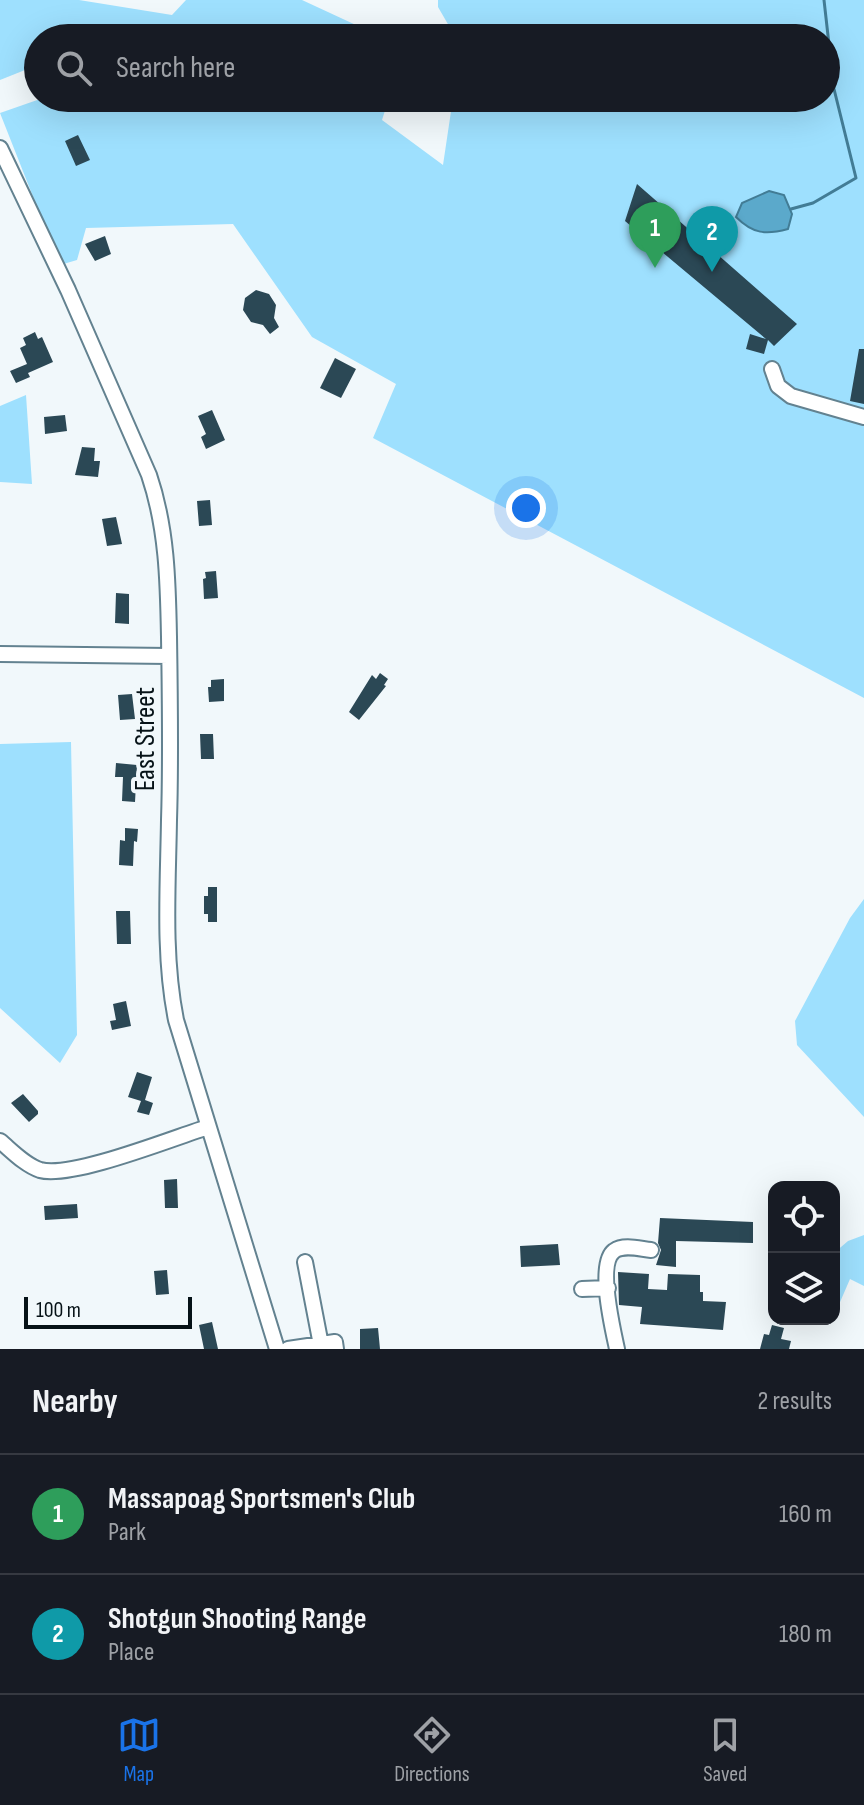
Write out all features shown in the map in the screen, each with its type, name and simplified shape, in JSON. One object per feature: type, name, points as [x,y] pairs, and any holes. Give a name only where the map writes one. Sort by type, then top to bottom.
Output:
[{"type":"street","name":"East Street","points":[[0,148],[68,290],[160,507],[168,576],[172,707],[167,926],[171,992],[176,1020],[277,1349]]},
{"type":"street","points":[[772,369],[778,386],[791,396],[864,417]]},
{"type":"street","points":[[0,654],[169,656]]},
{"type":"street","points":[[0,1141],[32,1166],[55,1172],[85,1166],[208,1127]]},
{"type":"street","points":[[617,1349],[607,1263],[613,1252],[623,1248],[651,1250]]},
{"type":"street","points":[[305,1262],[321,1345]]},
{"type":"street","points":[[582,1289],[608,1288]]},
{"type":"street","points":[[288,1349],[335,1342],[336,1349]]},
{"type":"shaded area","points":[[0,0],[79,0],[172,15],[186,0],[302,0],[354,24],[24,24],[24,70],[0,80]]},
{"type":"shaded area","points":[[438,0],[864,0],[864,698],[373,438],[396,384],[312,337],[233,224],[86,228],[77,260],[60,265],[0,113],[24,105],[24,112],[385,112],[382,120],[443,165],[451,112],[840,112],[840,24],[448,24],[438,7]]},
{"type":"shaded area","points":[[769,191],[784,195],[792,214],[788,229],[760,232],[736,217],[742,203]]},
{"type":"shaded area","points":[[26,395],[32,484],[0,482],[0,406]]},
{"type":"shaded area","points":[[71,742],[77,1035],[60,1063],[0,1008],[0,744]]},
{"type":"shaded area","points":[[864,899],[864,1117],[797,1045],[795,1021],[850,918]]},
{"type":"shaded area","points":[[864,1235],[864,1286],[850,1279],[840,1302],[840,1248]]},
{"type":"building","points":[[78,135],[90,160],[76,166],[65,141]]},
{"type":"building","points":[[637,184],[797,324],[774,346],[768,340],[764,354],[746,349],[750,334],[766,339],[625,221]]},
{"type":"building","points":[[105,236],[111,254],[95,261],[85,244]]},
{"type":"building","points":[[256,290],[269,294],[276,305],[274,318],[279,327],[270,334],[263,325],[251,322],[243,310],[245,298]]},
{"type":"building","points":[[35,332],[38,339],[42,337],[53,362],[28,373],[30,377],[16,383],[10,371],[27,364],[20,348],[26,345],[23,338]]},
{"type":"building","points":[[859,349],[864,349],[864,404],[850,401]]},
{"type":"building","points":[[335,358],[356,369],[341,398],[320,388]]},
{"type":"building","points":[[212,410],[225,440],[206,449],[201,437],[206,434],[198,416]]},
{"type":"building","points":[[65,415],[67,431],[45,434],[44,417]]},
{"type":"building","points":[[82,447],[95,448],[94,461],[100,461],[98,477],[75,475]]},
{"type":"building","points":[[210,500],[212,525],[199,526],[197,501]]},
{"type":"building","points":[[116,517],[122,544],[107,546],[102,519]]},
{"type":"building","points":[[216,571],[218,598],[204,599],[205,572]]},
{"type":"building","points":[[116,593],[129,594],[129,624],[115,623]]},
{"type":"building","points":[[380,673],[388,679],[386,686],[359,720],[349,712],[372,675],[376,679]]},
{"type":"building","points":[[224,679],[224,701],[209,702],[211,680]]},
{"type":"building","points":[[132,694],[135,719],[120,720],[118,695]]},
{"type":"building","points":[[200,734],[213,734],[214,759],[201,759]]},
{"type":"building","points":[[116,763],[137,765],[135,802],[122,801],[123,777],[115,777]]},
{"type":"building","points":[[125,828],[138,829],[133,866],[119,865],[120,840],[125,841]]},
{"type":"building","points":[[208,887],[217,887],[217,922],[208,922],[208,914],[204,914],[204,896],[208,896]]},
{"type":"building","points":[[116,911],[130,911],[131,944],[117,944]]},
{"type":"building","points":[[126,1001],[131,1026],[112,1030],[110,1021],[116,1020],[113,1004]]},
{"type":"building","points":[[137,1072],[152,1077],[145,1100],[153,1103],[149,1115],[137,1112],[141,1101],[128,1097]]},
{"type":"building","points":[[23,1094],[38,1111],[29,1122],[11,1103]]},
{"type":"building","points":[[177,1179],[178,1208],[165,1208],[164,1180]]},
{"type":"building","points":[[77,1204],[78,1218],[45,1220],[44,1206]]},
{"type":"building","points":[[660,1218],[753,1222],[753,1243],[676,1241],[676,1267],[656,1265],[661,1250],[658,1243]]},
{"type":"building","points":[[558,1244],[560,1265],[521,1267],[520,1246]]},
{"type":"building","points":[[167,1270],[169,1294],[156,1295],[154,1271]]},
{"type":"building","points":[[618,1272],[649,1274],[648,1289],[667,1290],[668,1274],[700,1275],[703,1301],[726,1302],[723,1330],[640,1324],[642,1307],[619,1305]]},
{"type":"building","points":[[212,1322],[218,1349],[204,1349],[199,1325]]},
{"type":"building","points":[[772,1325],[784,1328],[781,1339],[791,1341],[789,1349],[760,1349],[764,1334],[769,1335]]},
{"type":"building","points":[[378,1328],[380,1349],[360,1349],[360,1329]]},
{"type":"waterway","points":[[824,0],[827,24]]},
{"type":"waterway","points":[[791,209],[813,203],[856,178],[840,112]]},
{"type":"place","name":"Massapoag Sportsmen's Club","points":[[655,268]]},
{"type":"place","name":"Shotgun Shooting Range","points":[[712,272]]}]
